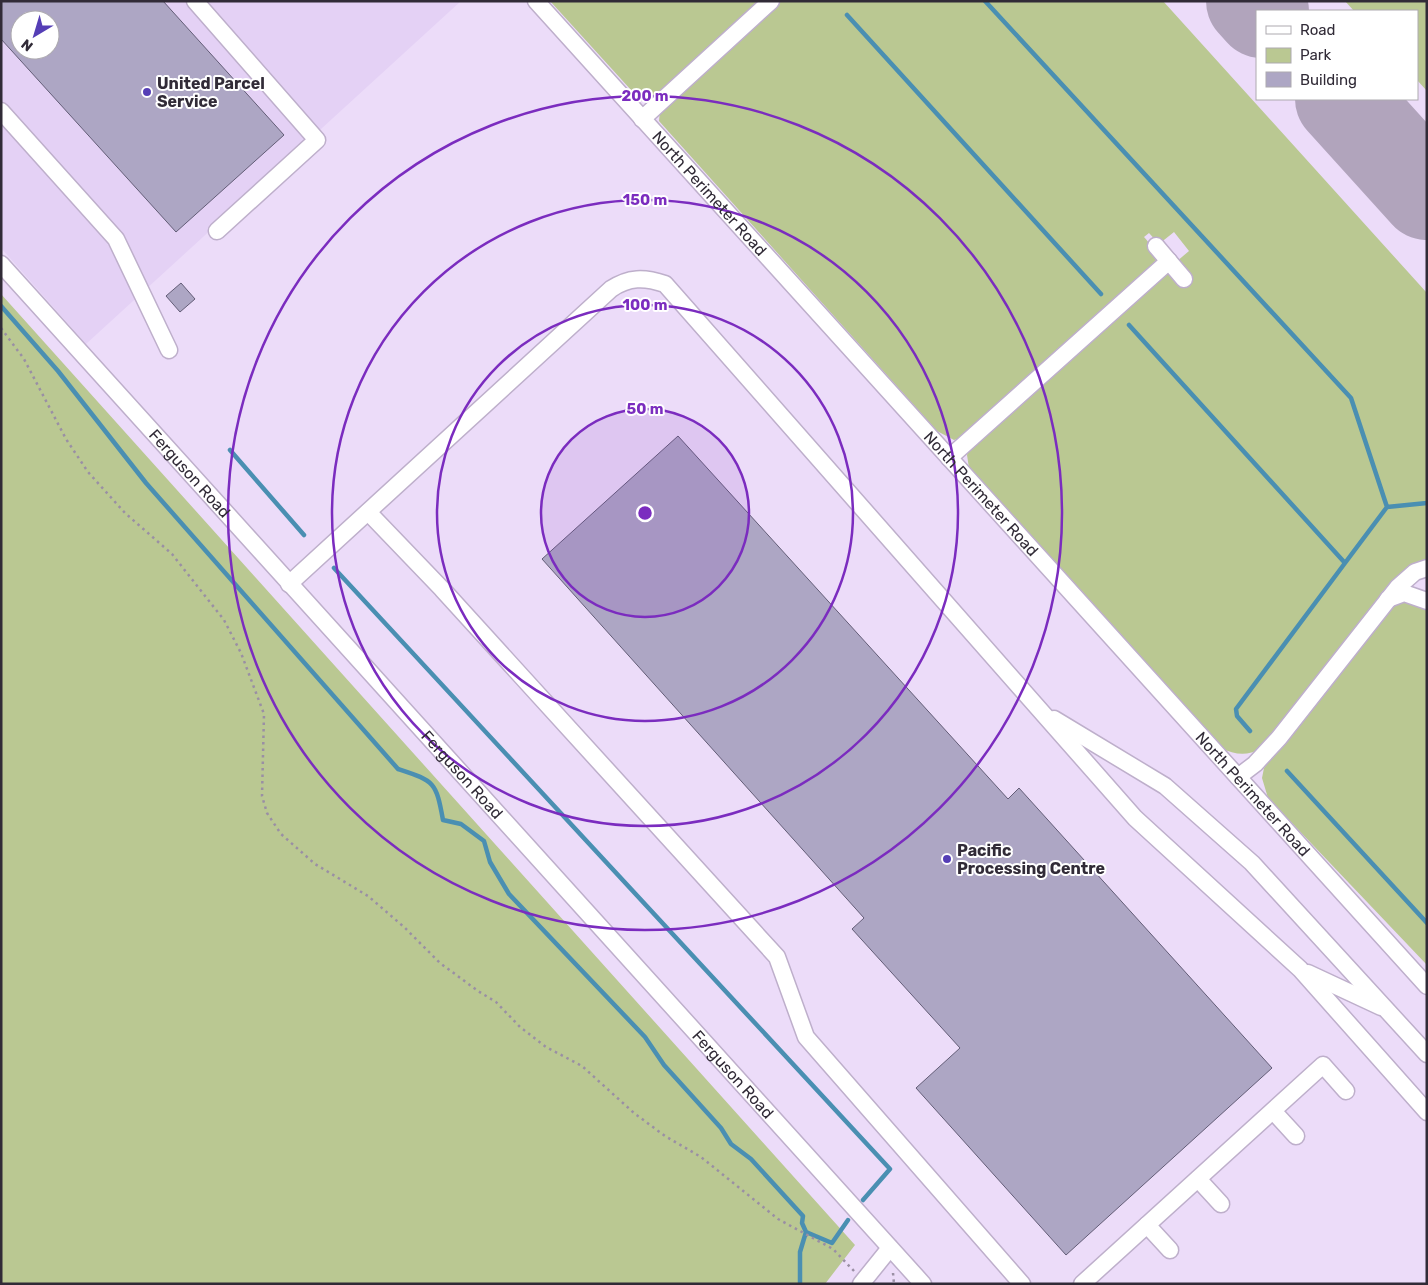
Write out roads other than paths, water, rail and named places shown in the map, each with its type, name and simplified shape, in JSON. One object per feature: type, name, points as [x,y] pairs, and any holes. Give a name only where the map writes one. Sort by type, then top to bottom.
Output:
[{"type":"street","points":[[195,1],[317,140],[217,231]]},
{"type":"street","name":"North Perimeter Road","points":[[536,1],[1427,986]]},
{"type":"street","points":[[642,119],[771,1]]},
{"type":"street","points":[[1,111],[116,239],[168,350]]},
{"type":"street","points":[[1156,246],[1184,279]]},
{"type":"street","points":[[949,458],[1169,261]]},
{"type":"street","name":"Ferguson Road","points":[[1,264],[923,1284]]},
{"type":"street","points":[[289,584],[610,289],[627,280],[641,278],[665,284],[1135,818],[1300,969],[1427,1112]]},
{"type":"street","points":[[368,512],[454,602],[777,957],[806,1038],[1022,1284]]},
{"type":"street","points":[[1238,777],[1255,764],[1279,738],[1386,601],[1409,575],[1427,568]]},
{"type":"street","points":[[1386,601],[1393,596],[1404,593],[1427,601]]},
{"type":"street","points":[[1041,711],[1165,786],[1252,863],[1427,1054]]},
{"type":"street","points":[[1300,969],[1387,1010]]},
{"type":"street","points":[[1082,1284],[1323,1065],[1346,1091]]},
{"type":"street","points":[[1272,1110],[1296,1136]]},
{"type":"street","points":[[1198,1179],[1221,1204]]},
{"type":"street","points":[[1147,1225],[1170,1250]]},
{"type":"street","points":[[863,1281],[890,1248]]},
{"type":"waterway","points":[[985,1],[1351,398],[1387,507],[1345,563]]},
{"type":"waterway","points":[[847,15],[1101,294]]},
{"type":"waterway","points":[[1,306],[58,371],[146,483],[398,769],[426,780],[431,784],[438,797],[443,820],[461,824],[484,841],[490,862],[509,894],[645,1037],[664,1065],[721,1128],[731,1144],[751,1159],[803,1216],[802,1223],[806,1232]]},
{"type":"waterway","points":[[1129,325],[1345,563],[1236,709],[1237,716],[1250,731]]},
{"type":"waterway","points":[[230,450],[304,535]]},
{"type":"waterway","points":[[1387,507],[1427,503]]},
{"type":"waterway","points":[[334,568],[890,1169],[863,1200]]},
{"type":"waterway","points":[[1287,771],[1427,923]]},
{"type":"waterway","points":[[800,1284],[800,1252],[806,1232],[832,1243],[848,1220]]},
{"type":"place","name":"United Parcel Service","points":[[147,92]]},
{"type":"place","name":"Pacific Processing Centre","points":[[947,859]]}]
